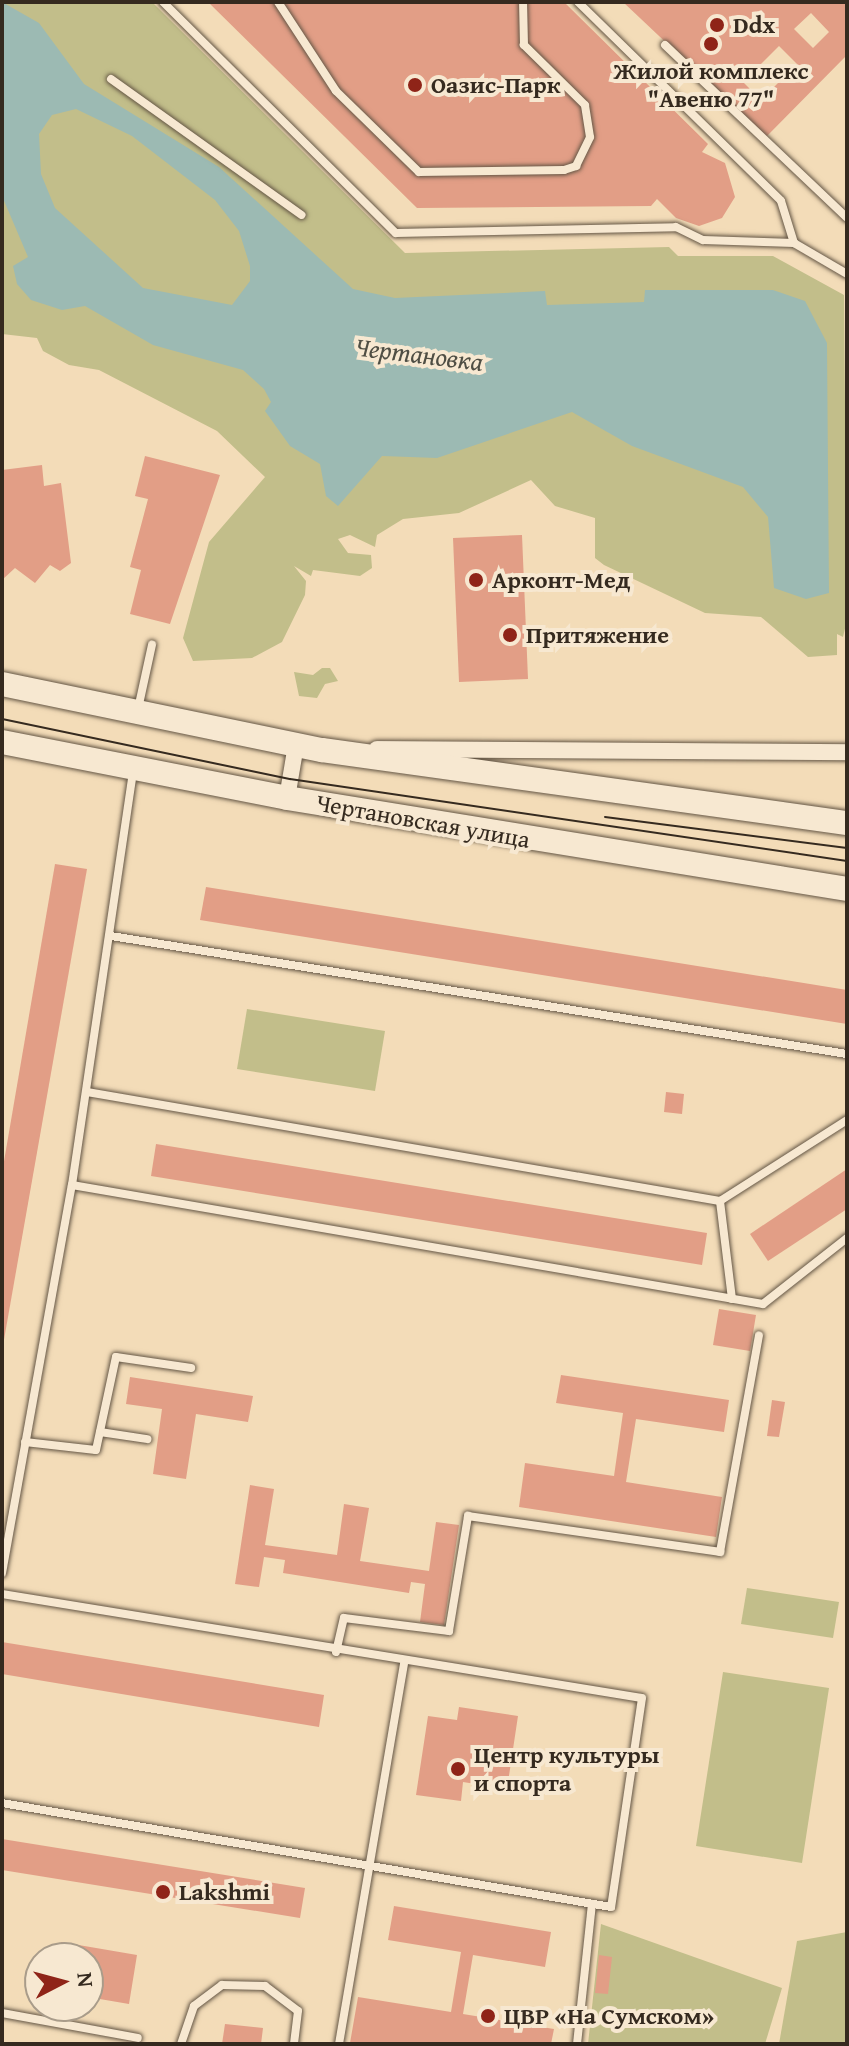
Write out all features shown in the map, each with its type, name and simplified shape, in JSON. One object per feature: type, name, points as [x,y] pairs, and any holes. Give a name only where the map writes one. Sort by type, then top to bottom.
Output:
[{"type":"main road","points":[[2,684],[322,750],[847,823]]},
{"type":"main road","points":[[2,759],[14,744]]},
{"type":"main road","name":"Чертановская улица","points":[[14,744],[133,770],[287,798],[847,889]]},
{"type":"street","points":[[287,798],[296,745]]},
{"type":"street","points":[[322,750],[847,752]]},
{"type":"lane","points":[[163,2],[396,233],[676,227],[703,240],[794,243],[847,274]]},
{"type":"lane","points":[[278,2],[336,91],[419,172],[564,170],[576,166],[590,137],[585,105],[524,45],[523,2]]},
{"type":"lane","points":[[578,2],[781,201],[794,243]]},
{"type":"lane","points":[[665,45],[847,218]]},
{"type":"lane","points":[[111,79],[302,215]]},
{"type":"lane","points":[[137,714],[152,645]]},
{"type":"lane","points":[[2,1573],[72,1185],[133,770]]},
{"type":"lane","points":[[111,936],[847,1054]]},
{"type":"lane","points":[[87,1092],[720,1201],[847,1120]]},
{"type":"lane","points":[[72,1185],[763,1304],[847,1238]]},
{"type":"lane","points":[[720,1201],[732,1299]]},
{"type":"lane","points":[[336,1652],[344,1618],[449,1631],[468,1516],[720,1552],[759,1335]]},
{"type":"lane","points":[[25,1442],[92,1452],[100,1432],[112,1360],[191,1368]]},
{"type":"lane","points":[[100,1432],[147,1439]]},
{"type":"lane","points":[[2,1594],[336,1652],[642,1698],[611,1907],[2,1803]]},
{"type":"lane","points":[[339,2044],[404,1663]]},
{"type":"lane","points":[[577,2044],[592,1904]]},
{"type":"lane","points":[[181,2044],[194,2006],[222,1985],[265,1986],[298,2011],[294,2044]]},
{"type":"lane","points":[[2,2013],[138,2038]]},
{"type":"shaded area","points":[[2,2],[152,2],[405,253],[669,247],[678,256],[773,256],[844,295],[847,620],[843,637],[837,634],[837,655],[808,657],[761,617],[705,613],[604,565],[595,558],[595,518],[555,506],[531,480],[459,513],[403,519],[377,535],[375,547],[350,535],[338,539],[348,553],[371,555],[372,568],[360,576],[313,570],[311,576],[294,566],[306,581],[305,595],[282,642],[252,658],[193,661],[183,638],[209,542],[265,477],[217,431],[99,370],[69,365],[43,351],[37,338],[2,334]]},
{"type":"shaded area","points":[[322,668],[330,668],[338,681],[325,684],[317,698],[299,696],[294,672],[313,675]]},
{"type":"shaded area","points":[[247,1009],[385,1031],[375,1091],[237,1069]]},
{"type":"shaded area","points":[[747,1588],[839,1602],[833,1638],[741,1624]]},
{"type":"shaded area","points":[[723,1672],[829,1688],[802,1863],[696,1846]]},
{"type":"shaded area","points":[[601,1924],[782,1988],[765,2044],[588,2044]]},
{"type":"shaded area","points":[[847,1932],[847,2044],[779,2044],[797,1941]]},
{"type":"water","name":"Чертановка","points":[[2,2],[39,23],[84,84],[219,167],[353,289],[395,298],[545,291],[547,305],[644,302],[645,290],[773,290],[805,301],[827,343],[829,593],[806,599],[774,588],[768,517],[743,487],[632,446],[572,412],[437,458],[382,456],[338,506],[326,496],[320,464],[290,446],[265,411],[271,402],[264,389],[243,370],[153,345],[85,306],[62,310],[31,300],[17,284],[13,266],[28,257],[2,196]],"holes":[[[76,109],[132,136],[215,200],[239,231],[250,266],[250,281],[232,305],[143,288],[55,208],[41,174],[39,134],[52,115]]]},
{"type":"building","points":[[208,2],[564,2],[708,144],[702,152],[725,163],[735,197],[722,218],[699,226],[676,218],[657,199],[651,206],[417,208]]},
{"type":"building","points":[[623,2],[847,2],[847,55],[766,137]],"holes":[[[811,13],[829,32],[813,48],[794,29]],[[779,46],[797,64],[761,100],[743,82]]]},
{"type":"building","points":[[145,456],[220,475],[170,624],[130,614],[141,570],[130,567],[148,499],[135,496]]},
{"type":"building","points":[[42,465],[44,486],[61,483],[71,563],[60,571],[50,565],[35,583],[15,568],[2,580],[2,470]]},
{"type":"building","points":[[522,535],[528,679],[459,682],[453,538]]},
{"type":"building","points":[[55,864],[87,869],[2,1351],[2,1173]]},
{"type":"building","points":[[206,887],[847,990],[847,1024],[200,920]]},
{"type":"building","points":[[666,1092],[684,1094],[682,1114],[664,1112]]},
{"type":"building","points":[[156,1144],[707,1233],[702,1265],[151,1176]]},
{"type":"building","points":[[847,1169],[847,1209],[768,1261],[750,1234]]},
{"type":"building","points":[[719,1309],[756,1315],[750,1351],[713,1345]]},
{"type":"building","points":[[561,1375],[729,1400],[724,1432],[636,1419],[626,1482],[722,1497],[716,1537],[519,1507],[525,1463],[614,1476],[623,1413],[556,1403]]},
{"type":"building","points":[[130,1377],[253,1396],[248,1422],[196,1414],[186,1479],[153,1474],[162,1409],[126,1404]]},
{"type":"building","points":[[772,1400],[785,1402],[779,1437],[767,1436]]},
{"type":"building","points":[[250,1485],[274,1489],[265,1545],[337,1555],[344,1504],[369,1508],[360,1561],[429,1571],[436,1522],[459,1525],[444,1625],[420,1622],[425,1584],[411,1582],[409,1593],[283,1573],[285,1560],[264,1557],[259,1587],[235,1584]]},
{"type":"building","points":[[2,1642],[324,1695],[319,1727],[2,1674]]},
{"type":"building","points":[[459,1707],[518,1716],[507,1789],[463,1782],[461,1801],[416,1795],[428,1716],[457,1720]]},
{"type":"building","points":[[2,1839],[305,1888],[300,1918],[2,1870]]},
{"type":"building","points":[[394,1906],[551,1932],[545,1967],[473,1955],[463,2014],[554,2029],[551,2044],[350,2043],[358,1997],[451,2012],[461,1952],[388,1940]]},
{"type":"building","points":[[104,1949],[137,1955],[129,2004],[104,2000]]},
{"type":"building","points":[[599,1955],[612,1957],[608,1994],[595,1993]]},
{"type":"building","points":[[225,2024],[263,2028],[261,2044],[222,2044]]},
{"type":"tram line","points":[[2,719],[290,779],[847,861]]},
{"type":"tram line","points":[[605,817],[847,848]]},
{"type":"place","name":"Ddx","points":[[717,25]]},
{"type":"place","name":"Жилой комплекс \"Авеню 77\"","points":[[711,44]]},
{"type":"place","name":"Оазис-Парк","points":[[415,85]]},
{"type":"place","name":"Арконт-Мед","points":[[476,580]]},
{"type":"place","name":"Притяжение","points":[[510,635]]},
{"type":"place","name":"Центр культуры и спорта","points":[[458,1769]]},
{"type":"place","name":"Lakshmi","points":[[163,1892]]},
{"type":"place","name":"ЦВР «На Сумском»","points":[[488,2016]]}]
